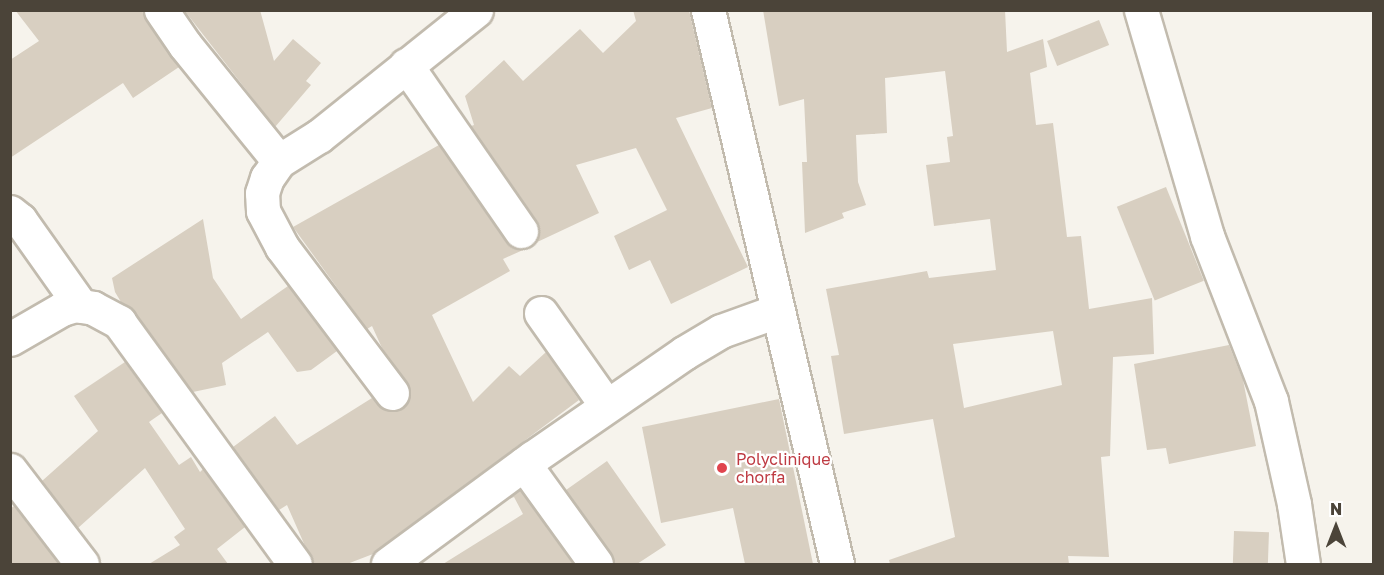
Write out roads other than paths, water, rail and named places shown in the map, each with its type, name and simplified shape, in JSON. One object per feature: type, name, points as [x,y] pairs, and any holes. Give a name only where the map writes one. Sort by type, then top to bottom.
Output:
[{"type":"street","points":[[161,10],[185,45],[279,162]]},
{"type":"street","points":[[392,393],[271,229],[262,211],[262,193],[267,178],[279,162],[319,136],[476,10]]},
{"type":"street","points":[[708,10],[837,564]]},
{"type":"street","points":[[1141,10],[1207,236],[1271,401],[1294,504],[1303,564]]},
{"type":"street","points":[[406,65],[521,231]]},
{"type":"street","points":[[10,212],[20,220],[81,306]]},
{"type":"street","points":[[10,339],[62,309],[81,306],[93,308],[119,322],[296,564]]},
{"type":"street","points":[[388,564],[606,405],[721,331],[777,310]]},
{"type":"street","points":[[541,313],[606,405]]},
{"type":"street","points":[[524,464],[596,564]]},
{"type":"street","points":[[10,470],[82,564]]},
{"type":"place","name":"Polyclinique chorfa","points":[[722,468]]}]
